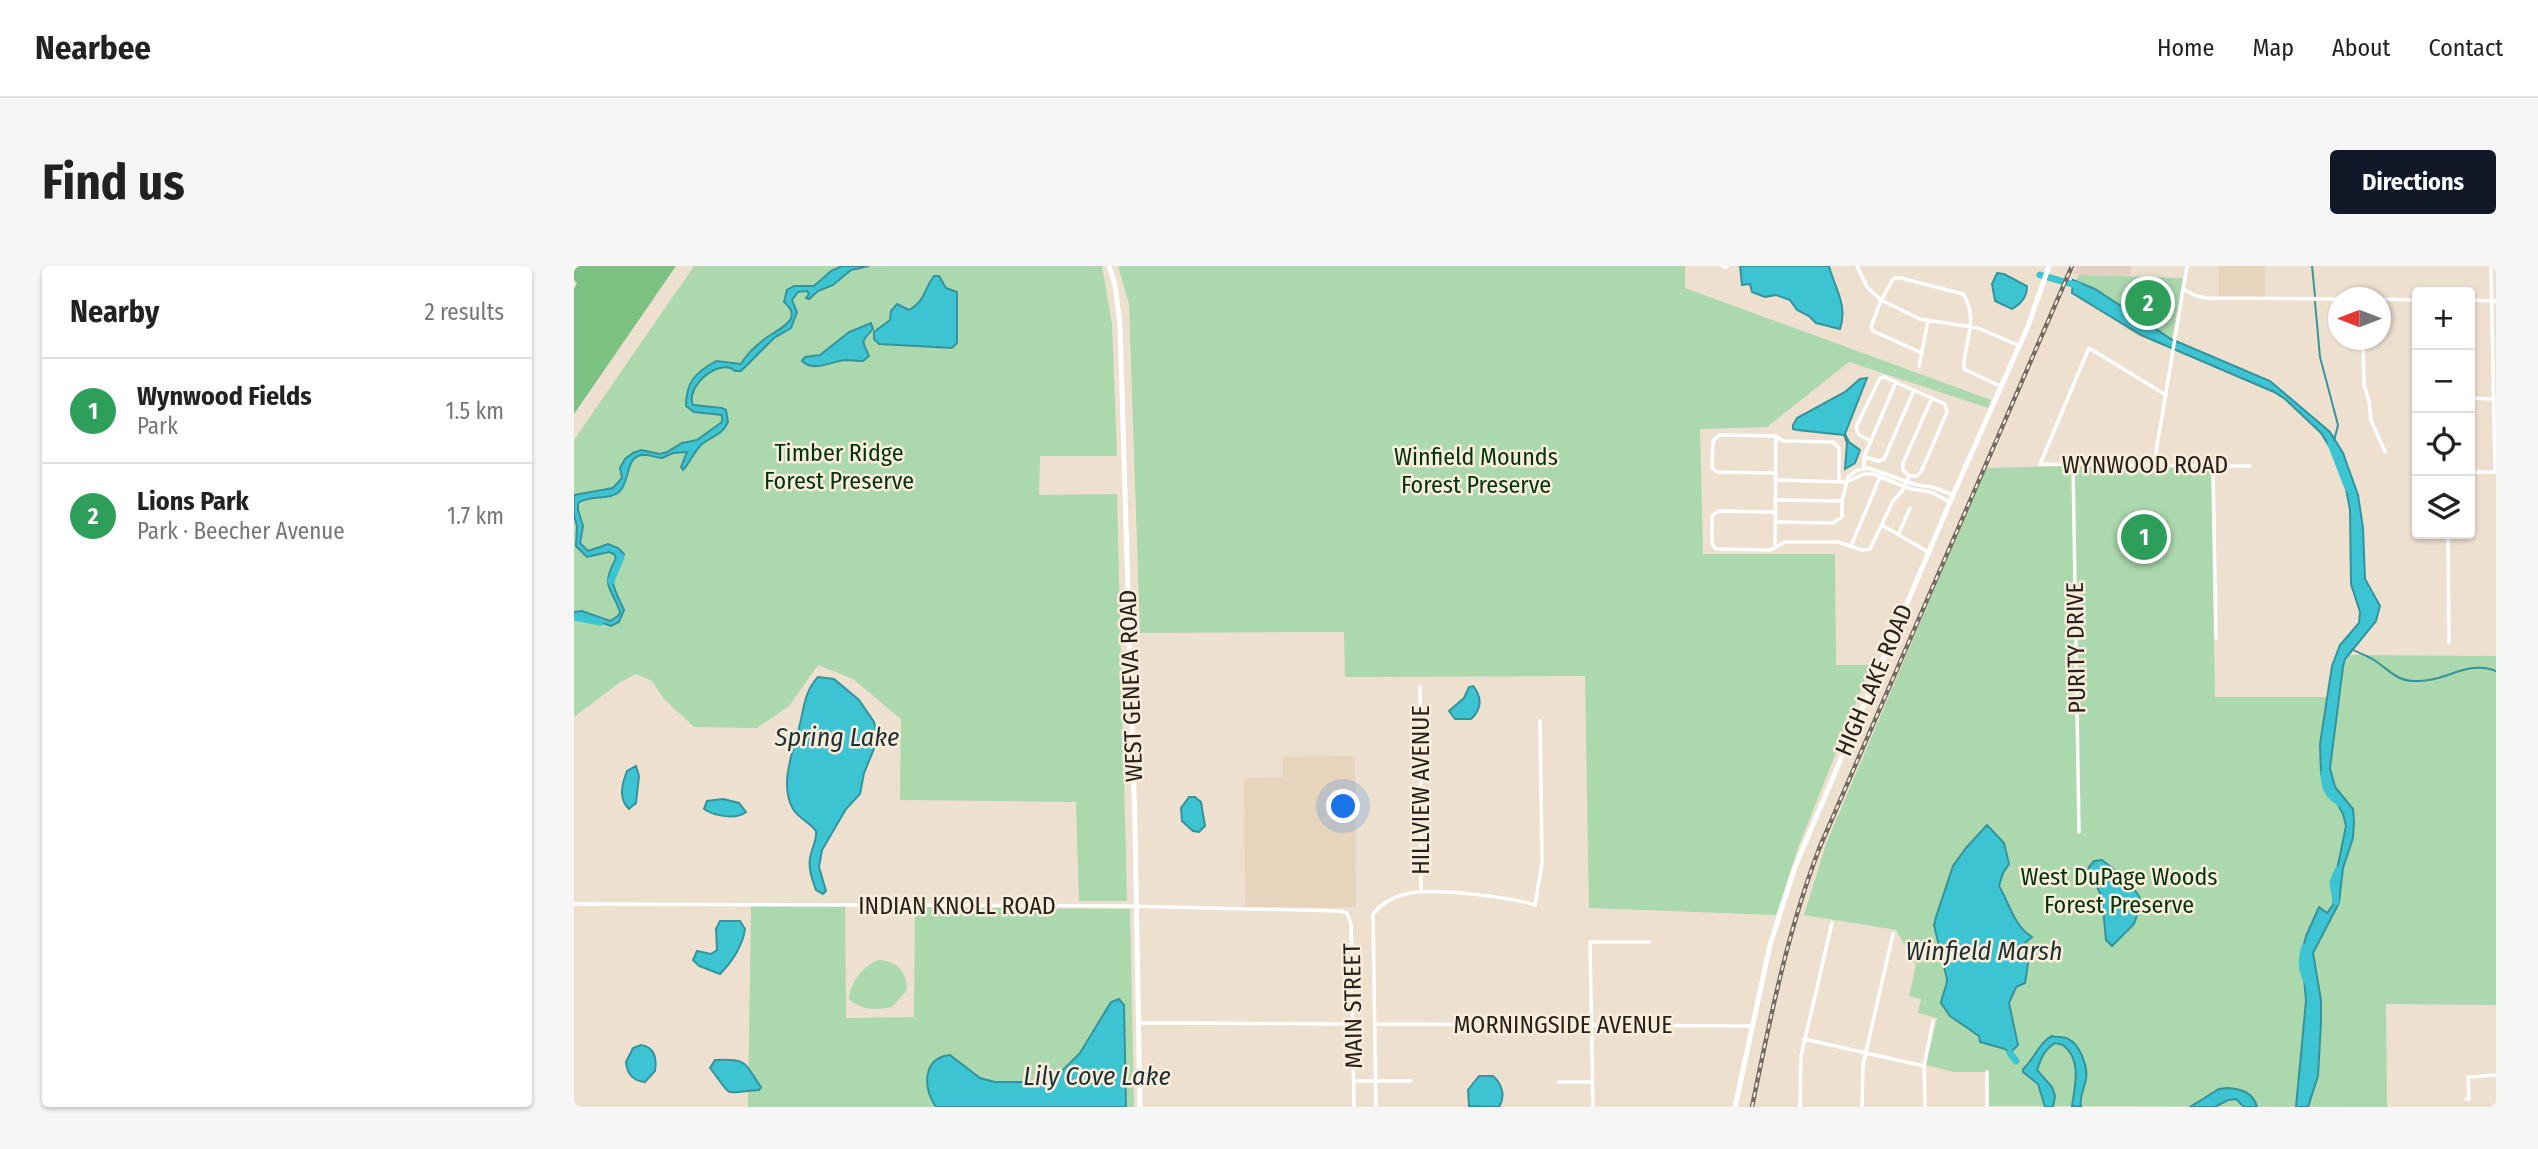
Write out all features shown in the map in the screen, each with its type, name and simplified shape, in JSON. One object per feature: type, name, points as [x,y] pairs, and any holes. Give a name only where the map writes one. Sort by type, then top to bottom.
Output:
[{"type":"street","name":"WEST GENEVA ROAD","points":[[1109,266],[1115,285],[1120,325],[1140,1023],[1140,1107]]},
{"type":"street","points":[[1857,266],[1871,293],[1881,300],[1928,321],[1972,327],[2020,346]]},
{"type":"street","points":[[2154,464],[2187,266]]},
{"type":"street","points":[[2475,471],[2496,472],[2494,301],[2491,266]]},
{"type":"street","name":"HIGH LAKE ROAD","points":[[1735,1107],[1774,931],[1795,867],[1928,552],[2020,346],[2049,268]]},
{"type":"street","points":[[1922,352],[1873,331],[1871,323],[1881,300],[1891,281],[1897,278],[1963,295],[1967,301],[1972,327],[1964,369],[2002,387]]},
{"type":"street","points":[[2183,289],[2206,298],[2328,299]]},
{"type":"street","points":[[2391,299],[2412,300]]},
{"type":"street","points":[[2475,300],[2494,301]]},
{"type":"street","points":[[1919,366],[1928,321]]},
{"type":"street","name":"WYNWOOD ROAD","points":[[2166,395],[2089,348],[2040,464],[2250,466]]},
{"type":"street","points":[[2363,350],[2364,386],[2371,420],[2385,452]]},
{"type":"street","points":[[1871,441],[1859,435],[1856,429],[1878,379],[1884,377],[1896,382],[1932,398],[1945,404],[1947,412],[1917,476],[1905,473],[1903,463],[1932,398]]},
{"type":"street","points":[[1865,471],[1864,457],[1896,382]]},
{"type":"street","points":[[1864,457],[1878,461],[1884,459],[1914,390]]},
{"type":"street","points":[[2475,398],[2494,399]]},
{"type":"street","points":[[1775,473],[1717,472],[1712,468],[1713,441],[1719,435],[1776,436],[1783,441],[1833,442],[1839,448],[1839,480]]},
{"type":"street","points":[[1775,548],[1776,436]]},
{"type":"street","name":"PURITY DRIVE","points":[[2073,464],[2079,832]]},
{"type":"street","points":[[2213,465],[2216,638]]},
{"type":"street","points":[[1775,522],[1833,523],[1842,517],[1846,482],[1853,473],[1878,470],[1906,484]]},
{"type":"street","points":[[1865,471],[1906,484],[1932,486],[1952,499]]},
{"type":"street","points":[[1851,546],[1880,476]]},
{"type":"street","points":[[1774,512],[1718,511],[1712,516],[1712,544],[1716,549],[1770,550],[1785,542],[1838,542],[1862,550],[1870,549],[1893,501],[1909,476]]},
{"type":"street","points":[[1775,480],[1846,482]]},
{"type":"street","points":[[1774,500],[1842,501]]},
{"type":"street","points":[[1899,533],[1910,508]]},
{"type":"street","points":[[1882,525],[1928,552]]},
{"type":"street","points":[[2448,539],[2449,643]]},
{"type":"street","name":"HILLVIEW AVENUE","points":[[1420,687],[1421,892]]},
{"type":"street","points":[[1421,892],[1499,897],[1535,905],[1542,863],[1540,721]]},
{"type":"street","name":"MAIN STREET","points":[[1377,1107],[1373,914],[1384,904],[1400,896],[1421,892]]},
{"type":"street","name":"INDIAN KNOLL ROAD","points":[[574,904],[1137,906],[1340,911]]},
{"type":"street","name":"MAIN STREET","points":[[1340,911],[1347,914],[1351,923],[1354,1107]]},
{"type":"street","points":[[1800,1107],[1800,1070],[1804,1039],[1832,923]]},
{"type":"street","points":[[1862,1107],[1866,1053],[1894,934]]},
{"type":"street","points":[[1593,1107],[1590,942],[1649,942]]},
{"type":"street","points":[[1925,1107],[1924,1066],[1933,1021]]},
{"type":"street","points":[[1140,1023],[1353,1024]]},
{"type":"street","name":"MORNINGSIDE AVENUE","points":[[1375,1024],[1752,1026]]},
{"type":"street","points":[[1804,1039],[1924,1066]]},
{"type":"street","points":[[1987,1072],[1987,1107]]},
{"type":"street","points":[[2466,1099],[2469,1100],[2468,1077],[2496,1075]]},
{"type":"street","points":[[1354,1081],[1411,1081]]},
{"type":"street","points":[[1559,1082],[1592,1082]]},
{"type":"shaded area","points":[[2077,266],[2131,266],[2131,276],[2079,275],[2074,273]]},
{"type":"shaded area","points":[[2219,266],[2265,266],[2265,298],[2219,297]]},
{"type":"shaded area","points":[[1355,756],[1356,907],[1245,908],[1244,778],[1283,777],[1283,757]]},
{"type":"green space","points":[[574,266],[676,266],[574,414],[574,289],[577,283],[574,280]]},
{"type":"green space","name":"Timber Ridge Forest Preserve","points":[[694,266],[1102,266],[1112,324],[1117,456],[1040,456],[1039,495],[1117,494],[1127,901],[1079,901],[1076,802],[900,800],[901,719],[853,679],[818,665],[789,706],[757,728],[694,727],[664,699],[652,681],[636,674],[619,683],[574,717],[574,440]]},
{"type":"green space","name":"Winfield Mounds Forest Preserve","points":[[1118,266],[1685,266],[1685,288],[1991,400],[1988,408],[1849,362],[1767,427],[1700,429],[1703,554],[1835,554],[1836,665],[1871,665],[1798,848],[1776,915],[1589,908],[1585,676],[1345,677],[1344,632],[1140,633],[1129,304]]},
{"type":"green space","points":[[2079,275],[2183,278],[2172,339],[2095,289],[2076,280]]},
{"type":"green space","name":"West DuPage Woods Forest Preserve","points":[[1986,468],[2211,468],[2215,697],[2327,697],[2349,655],[2496,656],[2496,1005],[2386,1004],[2387,1107],[1989,1106],[1988,1072],[1954,1072],[1926,1065],[1937,1018],[1918,1013],[1921,999],[1909,996],[1916,965],[1896,930],[1804,915],[1826,844]]},
{"type":"green space","points":[[751,906],[845,906],[846,1018],[914,1017],[915,907],[1130,909],[1134,1107],[748,1107]]},
{"type":"green space","points":[[878,960],[895,964],[903,972],[907,990],[892,1007],[864,1008],[849,999],[850,993],[862,971]]},
{"type":"water","points":[[842,266],[869,266],[851,270],[833,285],[818,291],[809,299],[806,298],[809,294],[807,291],[798,292],[792,300],[797,312],[791,328],[774,338],[741,371],[721,368],[699,382],[694,390],[693,405],[722,408],[726,410],[728,422],[719,433],[701,445],[683,470],[681,467],[687,452],[673,453],[662,458],[639,456],[631,463],[619,492],[578,503],[583,526],[580,543],[588,551],[608,544],[624,554],[614,569],[612,578],[624,610],[619,622],[611,626],[582,616],[574,617],[574,612],[582,611],[610,621],[620,612],[608,582],[616,558],[614,554],[609,552],[587,557],[576,546],[574,495],[613,488],[622,478],[620,468],[625,459],[633,453],[641,450],[660,454],[667,452],[682,443],[697,440],[722,422],[722,415],[694,412],[686,406],[693,379],[716,361],[741,364],[758,344],[790,321],[792,312],[784,302],[787,290],[794,286],[814,286],[831,271]]},
{"type":"water","points":[[1740,266],[1829,266],[1842,305],[1840,329],[1816,323],[1797,310],[1790,300],[1776,295],[1765,297],[1752,292],[1750,284],[1742,285]]},
{"type":"water","points":[[1997,273],[2027,286],[2023,300],[2012,309],[1995,301],[1992,284]]},
{"type":"water","points":[[934,276],[939,276],[946,288],[957,292],[957,343],[952,348],[879,344],[874,339],[874,332],[890,320],[891,311],[897,304],[909,310],[915,306]]},
{"type":"water","points":[[2073,280],[2095,289],[2171,339],[2270,381],[2330,432],[2343,453],[2358,495],[2363,528],[2365,579],[2380,606],[2376,621],[2345,659],[2343,667],[2330,768],[2335,787],[2353,809],[2353,838],[2343,868],[2339,903],[2313,953],[2321,1000],[2321,1023],[2318,1076],[2308,1107],[2296,1107],[2306,1001],[2302,952],[2319,907],[2327,913],[2333,905],[2346,826],[2343,814],[2321,774],[2320,744],[2332,666],[2340,645],[2359,623],[2360,612],[2351,584],[2350,510],[2342,467],[2321,433],[2285,399],[2141,335],[2072,293]]},
{"type":"water","points":[[871,323],[873,329],[864,342],[869,356],[863,361],[846,360],[812,366],[802,361],[805,357],[820,355],[849,332]]},
{"type":"water","points":[[1867,378],[1845,434],[1849,442],[1860,450],[1855,463],[1845,469],[1847,443],[1844,435],[1797,430],[1793,429],[1793,425],[1797,418],[1845,392],[1860,379]]},
{"type":"water","name":"Spring Lake","points":[[818,677],[834,679],[859,700],[874,722],[878,739],[864,773],[860,794],[846,809],[822,850],[819,867],[826,891],[823,894],[816,890],[810,867],[816,831],[793,809],[787,789],[788,768],[805,701]]},
{"type":"water","points":[[1473,686],[1480,704],[1477,712],[1471,719],[1455,719],[1449,711],[1464,698],[1469,687]]},
{"type":"water","points":[[636,766],[639,776],[636,803],[629,809],[623,800],[623,786],[627,771]]},
{"type":"water","points":[[1189,797],[1195,797],[1201,802],[1205,826],[1199,832],[1193,831],[1182,821],[1181,808]]},
{"type":"water","points":[[723,799],[739,803],[746,812],[737,816],[725,816],[704,809],[707,801]]},
{"type":"water","name":"Winfield Marsh","points":[[1987,825],[2004,843],[2009,864],[1999,886],[2017,921],[2032,937],[2025,943],[2028,964],[2025,983],[2016,987],[2009,1003],[2018,1045],[2010,1053],[1980,1042],[1979,1036],[1950,1016],[1941,1003],[1947,979],[1934,925],[1936,917],[1953,866]]},
{"type":"water","points":[[2102,860],[2127,880],[2141,903],[2134,924],[2112,946],[2106,940],[2102,898],[2095,882],[2087,874],[2094,861]]},
{"type":"water","points":[[720,921],[740,921],[745,929],[736,953],[720,974],[699,966],[693,960],[697,951],[711,954],[717,950],[716,929]]},
{"type":"water","name":"Lily Cove Lake","points":[[1119,999],[1124,1005],[1126,1107],[936,1107],[927,1083],[930,1068],[941,1057],[950,1055],[980,1078],[995,1082],[1036,1082],[1047,1079],[1063,1070],[1080,1053],[1111,1002]]},
{"type":"water","points":[[2052,1036],[2066,1038],[2072,1042],[2082,1056],[2086,1074],[2081,1107],[2072,1106],[2075,1065],[2063,1045],[2055,1043],[2048,1048],[2037,1070],[2052,1087],[2055,1096],[2053,1107],[2045,1107],[2038,1084],[2023,1072],[2040,1047]]},
{"type":"water","points":[[641,1045],[652,1051],[656,1062],[655,1071],[645,1082],[631,1076],[626,1062],[633,1048]]},
{"type":"water","points":[[715,1060],[740,1061],[748,1067],[761,1087],[759,1090],[729,1092],[710,1068]]},
{"type":"water","points":[[1479,1076],[1493,1076],[1499,1083],[1503,1094],[1499,1107],[1469,1106],[1468,1090]]},
{"type":"water","points":[[2219,1089],[2246,1092],[2257,1107],[2244,1107],[2236,1099],[2215,1107],[2190,1107]]},
{"type":"waterway","points":[[2312,266],[2315,296]]},
{"type":"waterway","points":[[2040,275],[2079,286]]},
{"type":"waterway","points":[[2315,302],[2320,357],[2338,425],[2334,441]]},
{"type":"waterway","points":[[2331,444],[2348,488]]},
{"type":"waterway","points":[[611,581],[621,557]]},
{"type":"waterway","points":[[574,617],[600,622]]},
{"type":"waterway","points":[[2352,649],[2409,681],[2436,679],[2466,669],[2486,668],[2496,671]]},
{"type":"waterway","points":[[2324,773],[2328,791],[2340,803]]},
{"type":"waterway","points":[[2336,902],[2333,882],[2338,870]]},
{"type":"waterway","points":[[2305,947],[2302,966],[2309,985]]},
{"type":"waterway","points":[[2010,1053],[2016,1061]]},
{"type":"railway","points":[[1752,1107],[1788,944],[1819,849],[2072,266]]},
{"type":"place","name":"Lions Park","points":[[2148,303]]},
{"type":"place","name":"Wynwood Fields","points":[[2144,537]]}]
